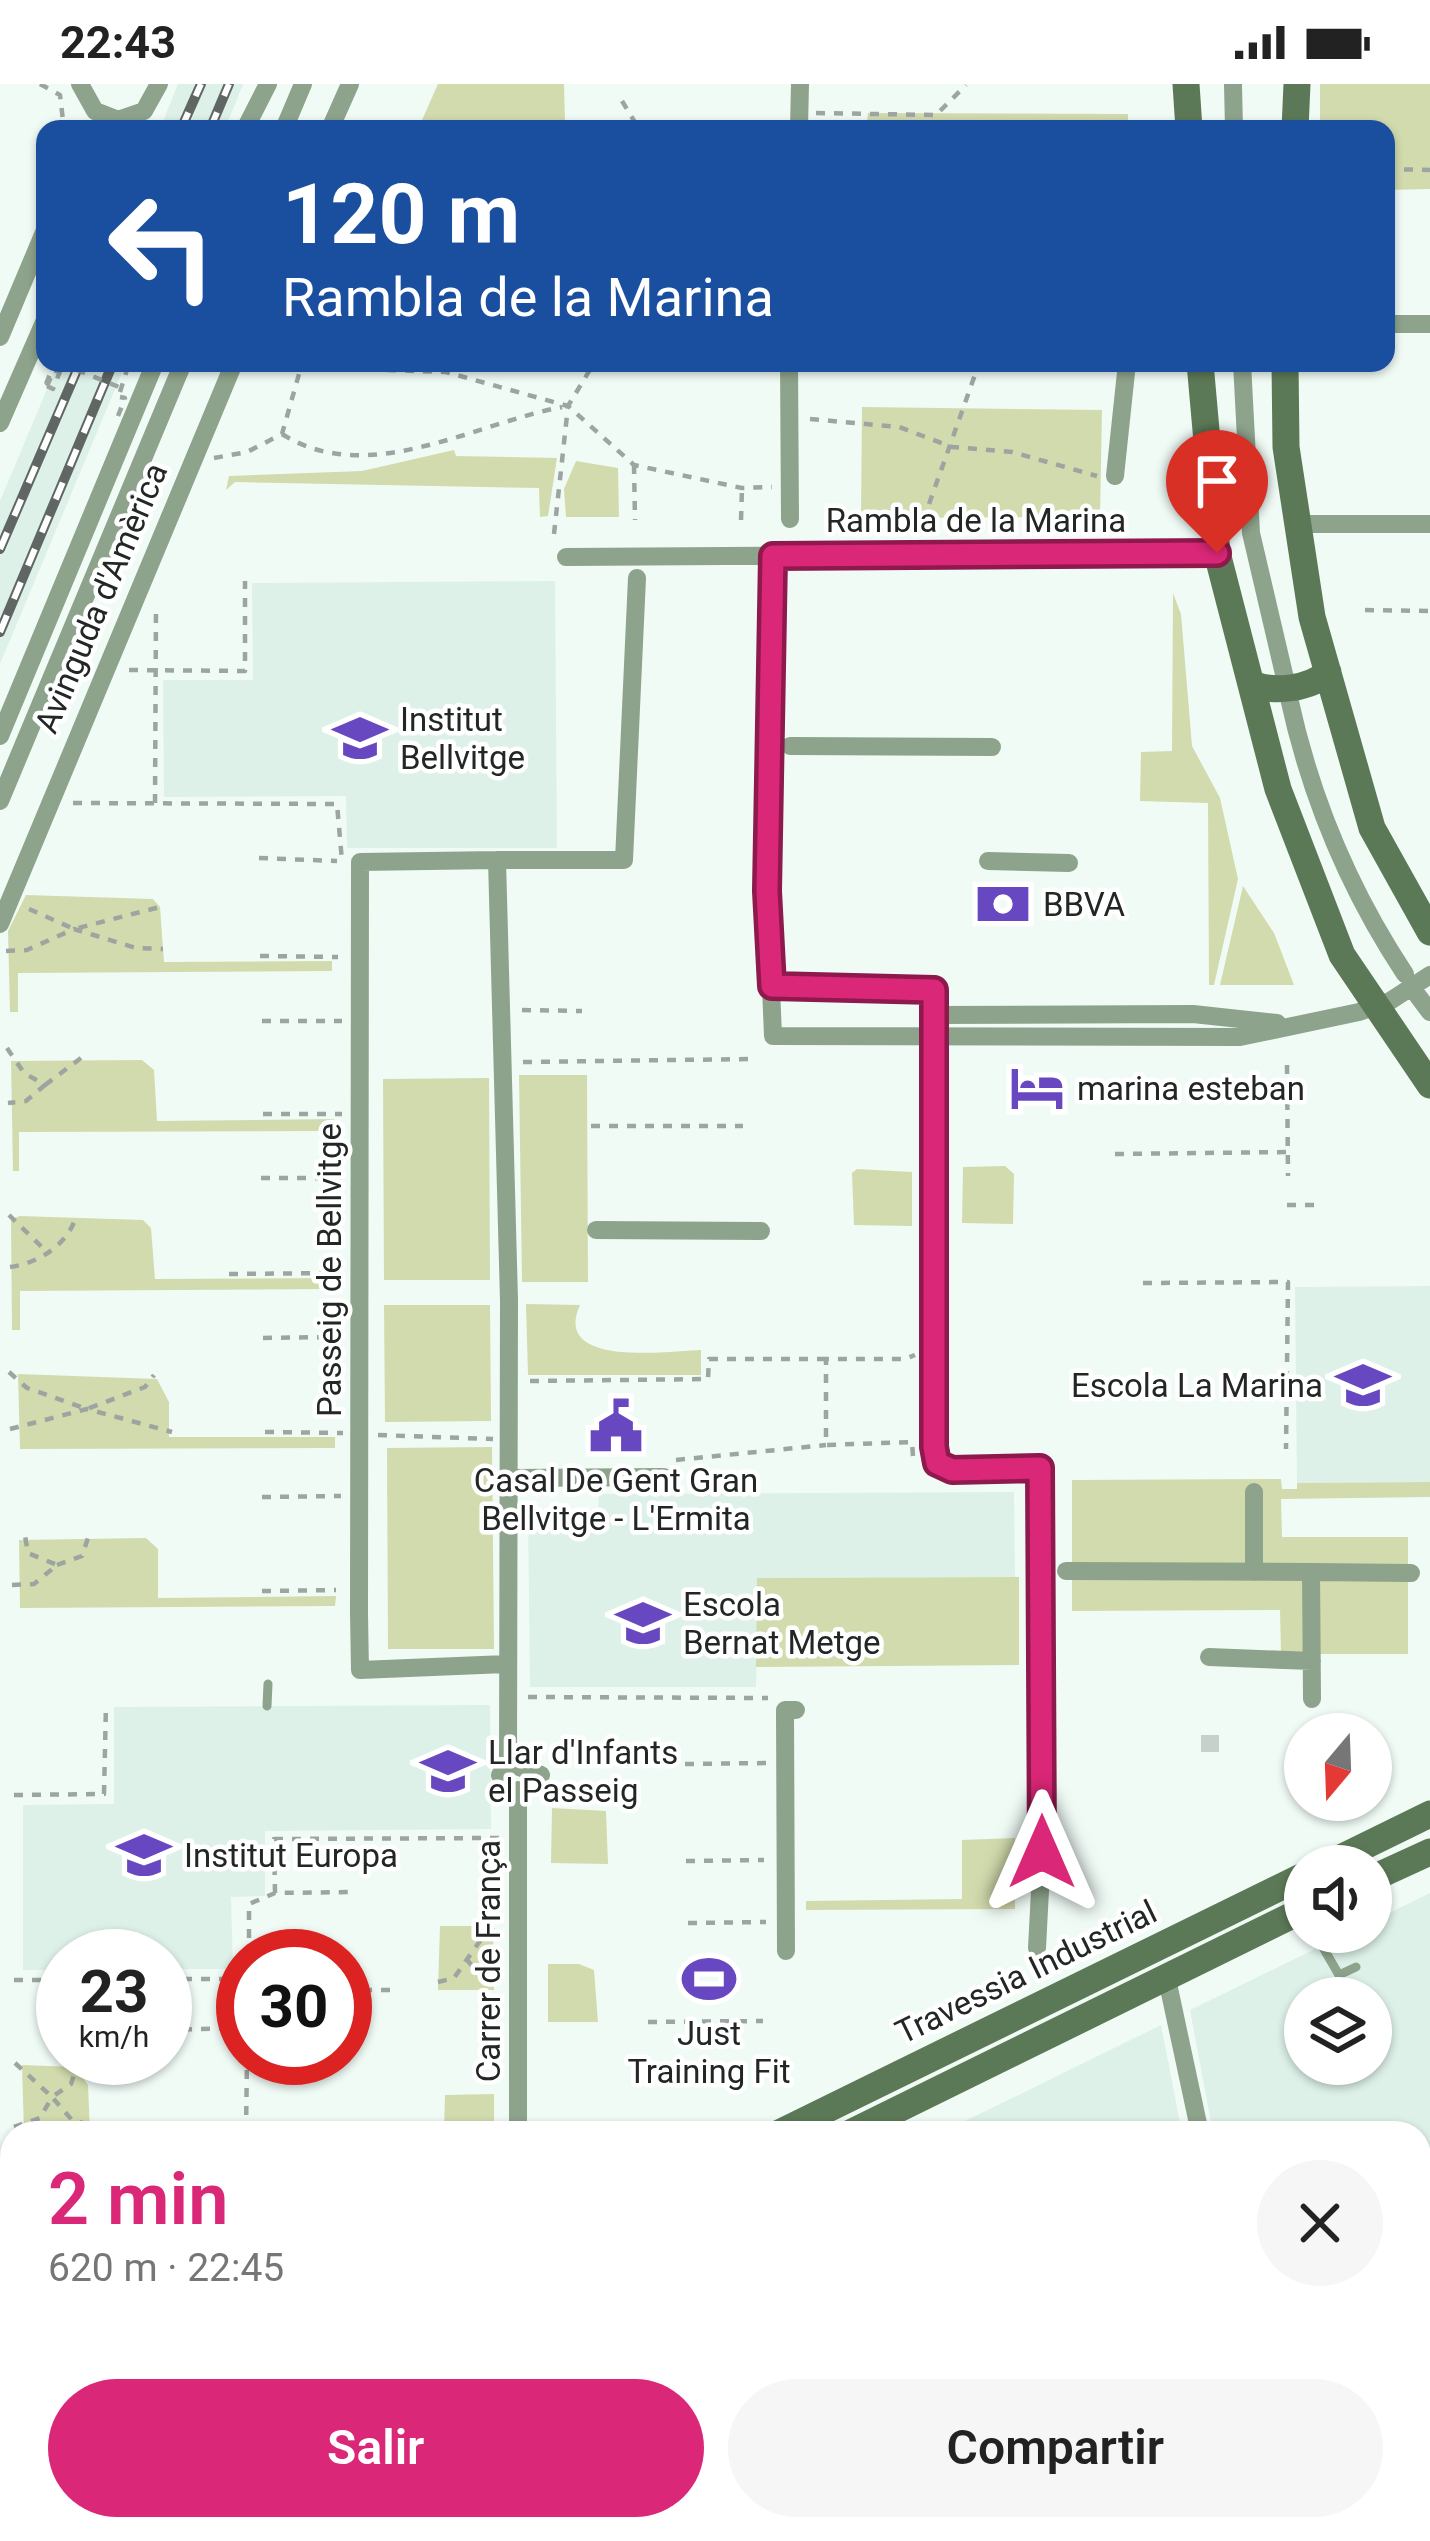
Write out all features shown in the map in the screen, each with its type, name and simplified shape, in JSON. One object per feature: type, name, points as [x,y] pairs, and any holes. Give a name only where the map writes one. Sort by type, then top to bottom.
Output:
[{"type":"street","points":[[80,84],[91,120]]},
{"type":"street","points":[[133,120],[154,101],[159,84]]},
{"type":"street","points":[[252,120],[268,84]]},
{"type":"street","points":[[288,120],[303,84]]},
{"type":"street","points":[[334,120],[350,84]]},
{"type":"street","points":[[799,120],[800,84]]},
{"type":"street","points":[[1186,84],[1188,120]]},
{"type":"street","points":[[1233,84],[1234,120]]},
{"type":"street","points":[[1295,120],[1297,84]]},
{"type":"street","points":[[0,337],[36,251]]},
{"type":"street","points":[[1395,325],[1430,324]]},
{"type":"street","points":[[0,423],[36,341]]},
{"type":"street","name":"Avinguda d'Amèrica","points":[[0,736],[151,372]]},
{"type":"street","name":"Avinguda d'Amèrica","points":[[0,801],[179,372]]},
{"type":"street","name":"Avinguda d'Amèrica","points":[[0,924],[230,372]]},
{"type":"street","name":"Rambla de la Marina","points":[[790,372],[790,519]]},
{"type":"street","name":"Rambla de la Marina","points":[[1115,476],[1126,372]]},
{"type":"street","points":[[1201,372],[1217,553],[1278,788],[1334,934],[1430,1085]]},
{"type":"street","points":[[1242,372],[1251,532],[1284,674]]},
{"type":"street","points":[[1285,372],[1286,447],[1312,617],[1372,828],[1430,932]]},
{"type":"street","points":[[1298,524],[1430,524]]},
{"type":"street","points":[[1178,531],[1179,554]]},
{"type":"street","name":"Rambla de la Marina","points":[[566,557],[1217,553]]},
{"type":"street","points":[[773,556],[767,891],[773,1036],[1240,1037],[1286,1024],[1336,1019],[1377,1006],[1430,975]]},
{"type":"street","points":[[360,862],[624,860],[637,578]]},
{"type":"street","points":[[1252,684],[1264,689],[1317,682],[1328,672]]},
{"type":"street","points":[[1289,698],[1318,812],[1368,921],[1405,974]]},
{"type":"street","points":[[790,746],[992,748]]},
{"type":"street","points":[[497,860],[509,1300],[504,1769],[541,1775]]},
{"type":"street","points":[[988,861],[1069,863]]},
{"type":"street","name":"Passeig de Bellvitge","points":[[360,862],[360,1670],[506,1664]]},
{"type":"street","points":[[772,986],[934,990],[937,1463],[952,1470],[1040,1468],[1042,1852],[1037,1948]]},
{"type":"street","points":[[934,1015],[1193,1014],[1286,1024]]},
{"type":"street","points":[[596,1229],[761,1232]]},
{"type":"street","points":[[506,1478],[660,1477]]},
{"type":"street","points":[[1254,1492],[1254,1572]]},
{"type":"street","points":[[1066,1570],[1411,1573]]},
{"type":"street","points":[[1311,1572],[1312,1700]]},
{"type":"street","points":[[1209,1657],[1312,1661]]},
{"type":"street","points":[[786,1952],[789,1706]]},
{"type":"street","name":"Carrer de França","points":[[518,1790],[518,2121]]},
{"type":"street","points":[[1368,1845],[1430,1814]]},
{"type":"street","points":[[1378,1845],[1387,1836]]},
{"type":"street","points":[[1392,1869],[1430,1852]]},
{"type":"street","name":"Travessia Industrial","points":[[803,2121],[1284,1885]]},
{"type":"street","name":"Travessia Industrial","points":[[875,2121],[1284,1922]]},
{"type":"street","points":[[1167,1978],[1197,2121]]},
{"type":"lane","points":[[267,1706],[268,1684]]},
{"type":"lane","points":[[1327,1953],[1339,1975],[1356,1967]]},
{"type":"path","points":[[40,84],[60,94],[63,120]]},
{"type":"path","points":[[850,120],[936,115],[966,85]]},
{"type":"path","points":[[622,101],[634,120]]},
{"type":"path","points":[[1395,169],[1430,170]]},
{"type":"path","points":[[83,372],[121,387],[127,372]]},
{"type":"path","points":[[209,459],[248,452],[282,434],[299,372]]},
{"type":"path","points":[[446,372],[568,406],[634,465],[742,488],[791,486]]},
{"type":"path","points":[[554,534],[568,406],[589,372]]},
{"type":"path","points":[[923,521],[976,372]]},
{"type":"path","points":[[118,416],[125,398],[120,397]]},
{"type":"path","points":[[282,434],[328,454],[371,457],[568,406]]},
{"type":"path","points":[[792,416],[899,428],[952,446],[1012,452],[1100,477],[1115,476]]},
{"type":"path","points":[[634,465],[635,520]]},
{"type":"path","points":[[741,520],[742,488]]},
{"type":"path","points":[[117,670],[245,671],[245,581]]},
{"type":"path","points":[[154,803],[156,604]]},
{"type":"path","points":[[1365,610],[1430,611]]},
{"type":"path","points":[[62,802],[337,804],[338,861]]},
{"type":"path","points":[[259,858],[360,862]]},
{"type":"path","points":[[6,951],[27,950],[74,928],[160,907]]},
{"type":"path","points":[[26,908],[136,948],[163,949]]},
{"type":"path","points":[[260,956],[360,957]]},
{"type":"path","points":[[498,1010],[582,1011]]},
{"type":"path","points":[[262,1021],[359,1022]]},
{"type":"path","points":[[7,1048],[24,1073],[46,1085]]},
{"type":"path","points":[[8,1103],[26,1101],[81,1058]]},
{"type":"path","points":[[499,1062],[751,1060]]},
{"type":"path","points":[[1287,1065],[1288,1176]]},
{"type":"path","points":[[263,1114],[359,1115]]},
{"type":"path","points":[[591,1126],[743,1126]]},
{"type":"path","points":[[1115,1154],[1288,1152]]},
{"type":"path","points":[[261,1178],[359,1179]]},
{"type":"path","points":[[1288,1205],[1317,1205]]},
{"type":"path","points":[[9,1215],[48,1253]]},
{"type":"path","points":[[10,1267],[48,1253],[71,1234],[76,1217]]},
{"type":"path","points":[[229,1274],[359,1274]]},
{"type":"path","points":[[1143,1283],[1288,1282],[1286,1449]]},
{"type":"path","points":[[263,1338],[334,1337]]},
{"type":"path","points":[[507,1381],[708,1379],[709,1359],[905,1359],[915,1354]]},
{"type":"path","points":[[826,1359],[826,1445]]},
{"type":"path","points":[[10,1372],[27,1388],[172,1432]]},
{"type":"path","points":[[10,1429],[87,1409],[145,1387],[154,1375]]},
{"type":"path","points":[[265,1432],[506,1439]]},
{"type":"path","points":[[660,1477],[656,1461],[826,1445],[912,1442],[914,1456]]},
{"type":"path","points":[[262,1497],[359,1497]]},
{"type":"path","points":[[12,1585],[34,1584],[57,1565],[82,1556],[89,1535]]},
{"type":"path","points":[[25,1536],[28,1553],[57,1565]]},
{"type":"path","points":[[262,1591],[336,1590]]},
{"type":"path","points":[[506,1696],[789,1706]]},
{"type":"path","points":[[14,1795],[104,1794],[106,1704]]},
{"type":"path","points":[[685,1764],[785,1763]]},
{"type":"path","points":[[275,1893],[274,1839],[499,1838]]},
{"type":"path","points":[[686,1861],[786,1860]]},
{"type":"path","points":[[250,1929],[250,1904],[275,1893],[351,1892]]},
{"type":"path","points":[[688,1923],[786,1922]]},
{"type":"path","points":[[437,1982],[454,1978],[482,1938],[499,1927]]},
{"type":"path","points":[[469,1960],[484,1979],[500,1980]]},
{"type":"path","points":[[14,1980],[36,1980]]},
{"type":"path","points":[[372,1990],[392,1990]]},
{"type":"path","points":[[648,2022],[763,2021]]},
{"type":"path","points":[[15,2063],[76,2121]]},
{"type":"path","points":[[31,2121],[40,2118],[52,2097],[70,2085]]},
{"type":"path","points":[[246,2121],[247,2085]]},
{"type":"shaded area","points":[[178,84],[243,84],[229,120],[164,120]]},
{"type":"shaded area","points":[[54,372],[122,372],[0,664],[0,501]]},
{"type":"shaded area","name":"Institut Bellvitge","points":[[555,581],[557,848],[347,848],[346,796],[164,797],[163,680],[253,680],[252,583]]},
{"type":"shaded area","name":"Escola La Marina","points":[[1430,1286],[1430,1482],[1297,1483],[1295,1287]]},
{"type":"shaded area","name":"Escola Bernat Metge","points":[[1014,1492],[1015,1577],[758,1578],[756,1687],[530,1687],[528,1510],[598,1509],[599,1494]]},
{"type":"shaded area","name":"Institut Europa","points":[[490,1705],[491,1829],[265,1831],[265,1896],[231,1897],[232,1929],[216,1929],[216,1969],[192,1969],[192,1929],[36,1929],[36,1970],[23,1970],[23,1805],[114,1804],[114,1707]]},
{"type":"shaded area","points":[[1430,1893],[1430,2121],[1211,2121],[1190,2010],[1307,1953],[1392,1953],[1392,1912]]},
{"type":"shaded area","points":[[1161,2025],[1180,2121],[965,2121]]},
{"type":"green space","points":[[438,84],[564,84],[565,120],[422,120]]},
{"type":"green space","points":[[1320,84],[1430,84],[1430,189],[1395,190],[1395,120],[1320,120]]},
{"type":"green space","points":[[868,113],[1128,114],[1128,120],[867,120]]},
{"type":"green space","points":[[862,407],[1102,410],[1100,517],[861,518]]},
{"type":"green space","points":[[454,450],[456,456],[557,458],[548,516],[540,517],[539,488],[235,482],[226,490],[229,476],[362,471]]},
{"type":"green space","points":[[576,461],[618,468],[619,517],[566,517],[564,489]]},
{"type":"green space","points":[[1173,593],[1181,614],[1192,746],[1220,798],[1238,879],[1214,985],[1209,985],[1208,803],[1140,801],[1141,752],[1172,751]]},
{"type":"green space","points":[[1243,886],[1274,933],[1294,985],[1220,985]]},
{"type":"green space","points":[[26,895],[153,899],[160,907],[164,962],[332,961],[332,971],[18,973],[18,1012],[10,1012],[8,931]]},
{"type":"green space","points":[[142,1060],[154,1070],[157,1121],[334,1119],[334,1131],[19,1132],[19,1171],[13,1171],[11,1061]]},
{"type":"green space","points":[[519,1075],[587,1075],[588,1282],[522,1282]]},
{"type":"green space","points":[[489,1078],[490,1280],[384,1280],[383,1079]]},
{"type":"green space","points":[[1005,1166],[1014,1174],[1013,1224],[962,1223],[963,1167]]},
{"type":"green space","points":[[857,1169],[912,1172],[912,1226],[854,1225],[852,1173]]},
{"type":"green space","points":[[11,1219],[143,1220],[151,1228],[155,1279],[333,1278],[334,1289],[20,1291],[20,1330],[12,1330]]},
{"type":"green space","points":[[526,1304],[580,1305],[576,1325],[582,1339],[597,1347],[641,1353],[701,1350],[701,1375],[528,1375]]},
{"type":"green space","points":[[384,1305],[490,1305],[491,1421],[385,1422]]},
{"type":"green space","points":[[18,1374],[157,1379],[169,1402],[169,1437],[335,1437],[335,1448],[20,1449]]},
{"type":"green space","points":[[492,1447],[494,1649],[388,1649],[387,1448]]},
{"type":"green space","points":[[1281,1479],[1282,1489],[1297,1489],[1297,1483],[1430,1482],[1430,1497],[1281,1499],[1282,1537],[1408,1537],[1408,1654],[1281,1654],[1280,1610],[1072,1611],[1072,1480]]},
{"type":"green space","points":[[146,1538],[158,1549],[158,1598],[336,1596],[335,1606],[20,1608],[19,1540]]},
{"type":"green space","points":[[1019,1577],[1019,1665],[756,1667],[757,1578]]},
{"type":"green space","points":[[552,1808],[606,1811],[608,1864],[551,1863]]},
{"type":"green space","points":[[1015,1838],[1015,1909],[806,1910],[806,1901],[962,1899],[962,1840]]},
{"type":"green space","points":[[440,1926],[493,1926],[494,1990],[438,1990]]},
{"type":"green space","points":[[548,1964],[579,1964],[594,1970],[598,2022],[548,2022]]},
{"type":"green space","points":[[22,2065],[36,2066],[36,2085],[88,2085],[90,2121],[24,2121]]},
{"type":"green space","points":[[494,2094],[494,2121],[444,2121],[445,2095]]},
{"type":"tunnel","points":[[1210,1735],[1210,1752]]},
{"type":"railway","points":[[185,120],[201,84]]},
{"type":"railway","points":[[214,120],[229,84]]},
{"type":"railway","points":[[0,549],[76,372]]},
{"type":"railway","points":[[0,632],[109,372]]},
{"type":"place","name":"Institut Bellvitge","points":[[360,738]]},
{"type":"place","name":"BBVA","points":[[1003,904]]},
{"type":"place","name":"marina esteban","points":[[1037,1088]]},
{"type":"place","name":"Escola La Marina","points":[[1363,1385]]},
{"type":"place","name":"Casal De Gent Gran Bellvitge - L'Ermita","points":[[616,1426]]},
{"type":"place","name":"Escola Bernat Metge","points":[[643,1623]]},
{"type":"place","name":"Llar d'Infants el Passeig","points":[[448,1771]]},
{"type":"place","name":"Institut Europa","points":[[144,1855]]},
{"type":"place","name":"Just Training Fit","points":[[709,1979]]},
{"type":"route","points":[[1042,1852],[1040,1468],[952,1470],[937,1463],[934,1447],[934,990],[772,986],[767,891],[773,556],[1217,553]]}]
